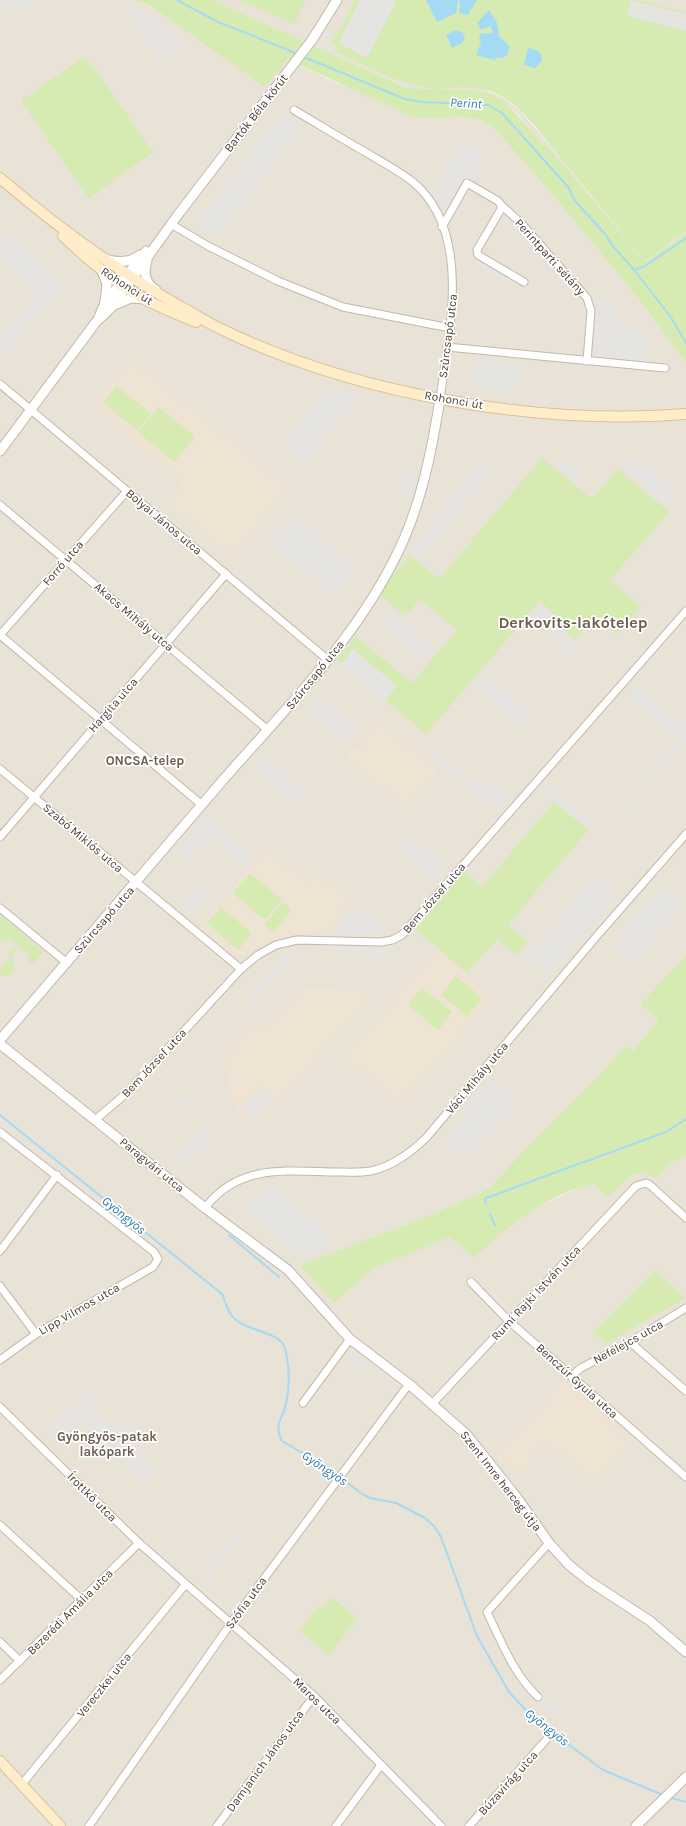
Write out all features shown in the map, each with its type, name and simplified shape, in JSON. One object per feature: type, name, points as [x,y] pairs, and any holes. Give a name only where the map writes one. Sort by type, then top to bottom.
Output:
[{"type":"main road","name":"Rohonci út","points":[[0,178],[39,211],[96,254],[130,277],[183,308],[232,334],[284,356],[331,371],[440,399],[499,408],[579,415],[615,416],[686,414]]},
{"type":"main road","name":"Rohonci út","points":[[39,211],[64,237],[102,271],[123,286],[146,300],[201,324],[232,334]]},
{"type":"main road","points":[[0,1762],[60,1826]]},
{"type":"street","name":"Bartók Béla körút","points":[[0,451],[147,254],[312,40],[337,0]]},
{"type":"street","name":"Szűrcsapó utca","points":[[0,1040],[328,660],[369,603],[401,546],[425,477],[440,399],[453,298],[450,252],[442,227],[430,200],[414,183],[294,110]]},
{"type":"street","points":[[442,227],[467,183],[501,205],[501,209],[477,250],[478,255],[524,282]]},
{"type":"street","name":"Perintparti sétány","points":[[501,205],[522,224],[588,298],[592,311],[587,361]]},
{"type":"street","points":[[171,224],[208,246],[278,281],[343,307],[450,328]]},
{"type":"street","points":[[96,254],[118,262],[132,260],[147,254],[145,272],[149,283],[153,288],[183,308]]},
{"type":"street","points":[[102,271],[107,284],[108,306],[130,298],[146,300]]},
{"type":"street","points":[[447,347],[666,368]]},
{"type":"street","name":"Bolyai János utca","points":[[0,384],[328,660]]},
{"type":"street","name":"Forró utca","points":[[0,635],[127,491]]},
{"type":"street","name":"Akacs Mihály utca","points":[[0,505],[268,730]]},
{"type":"street","name":"Hargita utca","points":[[0,837],[226,574]]},
{"type":"street","name":"Bem József utca","points":[[95,1120],[128,1092],[241,969],[267,949],[286,942],[310,939],[380,942],[392,940],[402,935],[686,611]]},
{"type":"street","points":[[0,635],[202,805]]},
{"type":"street","name":"Szabó Miklós utca","points":[[0,769],[241,969]]},
{"type":"street","name":"Váci Mihály utca","points":[[205,1208],[213,1197],[223,1189],[247,1176],[289,1171],[369,1171],[387,1166],[408,1154],[426,1138],[596,937],[686,834]]},
{"type":"street","points":[[0,908],[66,963]]},
{"type":"street","name":"Paragvári utca","points":[[0,1044],[205,1208],[288,1270],[304,1286]]},
{"type":"street","points":[[0,1132],[58,1175],[0,1252]]},
{"type":"street","name":"Lipp Vilmos utca","points":[[0,1360],[36,1334],[153,1267],[158,1259],[154,1252],[58,1175]]},
{"type":"street","name":"Rumi Rajki István utca","points":[[432,1404],[632,1189],[641,1183],[650,1185],[686,1218]]},
{"type":"street","name":"Benczúr Gyula utca","points":[[471,1282],[509,1321],[686,1477]]},
{"type":"street","points":[[0,1286],[36,1334]]},
{"type":"street","name":"Szent Imre herceg útja","points":[[304,1286],[350,1339],[408,1384],[467,1435],[518,1499],[550,1543],[580,1574],[638,1612],[686,1652]]},
{"type":"street","name":"Nefelejcs utca","points":[[571,1376],[581,1368],[630,1342],[686,1308]]},
{"type":"street","points":[[303,1403],[350,1339]]},
{"type":"street","points":[[630,1342],[686,1391]]},
{"type":"street","name":"Szófia utca","points":[[89,1826],[231,1624],[408,1384]]},
{"type":"street","name":"Írottkő utca","points":[[0,1407],[139,1543],[185,1585]]},
{"type":"street","points":[[0,1525],[82,1600]]},
{"type":"street","name":"Bezerédi Amália utca","points":[[0,1680],[139,1543]]},
{"type":"street","points":[[538,1697],[527,1688],[508,1655],[487,1612],[550,1543]]},
{"type":"street","name":"Maros utca","points":[[185,1585],[314,1696],[441,1826]]},
{"type":"street","name":"Vereczkei utca","points":[[22,1784],[185,1585]]},
{"type":"street","points":[[0,1642],[20,1661]]},
{"type":"street","name":"Damjanich János utca","points":[[217,1826],[314,1696]]},
{"type":"street","name":"Búzavirág utca","points":[[469,1826],[546,1740]]},
{"type":"street","points":[[336,1826],[381,1765]]},
{"type":"street","points":[[636,1826],[686,1777]]},
{"type":"shaded area","points":[[0,0],[134,0],[287,59],[334,82],[433,119],[458,116],[481,120],[494,128],[558,201],[641,302],[686,363],[686,956],[640,1004],[659,1020],[633,1051],[625,1046],[590,1085],[530,1144],[489,1188],[429,1216],[299,1265],[334,1303],[373,1269],[450,1237],[509,1226],[534,1208],[579,1188],[594,1184],[607,1198],[632,1175],[643,1172],[657,1179],[668,1165],[686,1155],[686,1826],[0,1826]]},
{"type":"shaded area","points":[[0,0],[34,0],[32,8],[0,13]]},
{"type":"shaded area","points":[[213,0],[354,0],[344,22],[330,44],[338,48],[336,52],[407,83],[446,88],[469,87],[483,89],[504,98],[519,110],[541,135],[645,261],[686,231],[686,233],[645,262],[515,111],[486,92],[408,88]]},
{"type":"shaded area","points":[[360,0],[396,0],[367,58],[338,43]]},
{"type":"shaded area","points":[[631,0],[686,14],[686,31],[627,16]]},
{"type":"shaded area","points":[[640,0],[686,0],[686,12]]},
{"type":"shaded area","points":[[132,8],[145,13],[183,45],[160,60],[126,12]]},
{"type":"shaded area","points":[[283,111],[303,127],[217,238],[196,222]]},
{"type":"shaded area","points":[[459,141],[489,156],[453,220],[430,195]]},
{"type":"shaded area","points":[[511,214],[575,283],[568,289],[505,220]]},
{"type":"shaded area","points":[[0,230],[65,284],[3,358],[0,355],[0,337],[39,291],[0,258]]},
{"type":"shaded area","points":[[478,255],[510,273],[505,280],[474,262]]},
{"type":"shaded area","points":[[596,297],[618,300],[617,324],[636,328],[643,334],[647,344],[646,362],[593,356]]},
{"type":"shaded area","points":[[132,359],[288,486],[256,526],[258,527],[251,535],[249,534],[231,557],[165,503],[182,481],[93,408]]},
{"type":"shaded area","points":[[476,359],[520,364],[517,392],[473,388]]},
{"type":"shaded area","points":[[331,386],[346,398],[350,393],[358,400],[303,464],[281,445]]},
{"type":"shaded area","points":[[635,456],[678,493],[667,506],[624,469]]},
{"type":"shaded area","points":[[565,460],[585,477],[578,485],[558,468]]},
{"type":"shaded area","points":[[480,464],[492,475],[420,558],[411,550],[432,527],[428,523]]},
{"type":"shaded area","points":[[411,466],[417,472],[409,498],[393,484]]},
{"type":"shaded area","points":[[292,513],[357,567],[333,596],[268,542]]},
{"type":"shaded area","points":[[542,603],[559,620],[556,624],[577,643],[574,649],[576,656],[573,659],[546,637],[552,629],[545,623],[541,628],[530,618]]},
{"type":"shaded area","points":[[391,609],[433,645],[422,659],[379,622]]},
{"type":"shaded area","points":[[353,649],[397,686],[384,702],[340,665]]},
{"type":"shaded area","points":[[484,674],[533,716],[522,729],[473,687]]},
{"type":"shaded area","points":[[637,687],[686,728],[686,741],[615,825],[611,821],[680,740],[628,697]]},
{"type":"shaded area","points":[[320,695],[359,729],[347,744],[307,710]]},
{"type":"shaded area","points":[[378,718],[438,771],[404,809],[345,757],[355,745],[361,750],[364,745],[359,740]]},
{"type":"shaded area","points":[[437,751],[483,789],[490,781],[511,799],[499,813],[432,757]]},
{"type":"shaded area","points":[[267,757],[307,791],[294,805],[254,771]]},
{"type":"shaded area","points":[[552,786],[593,821],[588,828],[546,793]]},
{"type":"shaded area","points":[[206,817],[251,855],[243,865],[210,837],[190,860],[178,850]]},
{"type":"shaded area","points":[[409,833],[448,866],[436,881],[397,848]]},
{"type":"shaded area","points":[[268,848],[308,882],[317,872],[352,901],[324,935],[297,934],[272,940],[239,957],[235,957],[199,926]]},
{"type":"shaded area","points":[[596,874],[617,892],[547,974],[526,957]]},
{"type":"shaded area","points":[[200,886],[209,894],[194,913],[189,909],[186,913],[180,909]]},
{"type":"shaded area","points":[[670,890],[686,903],[634,964],[612,946],[658,892]]},
{"type":"shaded area","points":[[355,905],[383,926],[376,935],[342,935],[336,931]]},
{"type":"shaded area","points":[[322,944],[387,949],[401,962],[398,966],[385,956],[322,948]]},
{"type":"shaded area","points":[[437,948],[493,997],[399,1106],[343,1057]]},
{"type":"shaded area","points":[[288,951],[295,957],[252,1003],[246,998]]},
{"type":"shaded area","points":[[306,987],[364,992],[372,998],[256,1126],[236,1109],[222,1060],[256,1021],[267,1030]]},
{"type":"shaded area","points":[[493,1081],[518,1102],[466,1161],[443,1140]]},
{"type":"shaded area","points":[[262,1086],[275,1099],[255,1120],[242,1108]]},
{"type":"shaded area","points":[[169,1091],[197,1105],[203,1110],[198,1115],[193,1110],[166,1096]]},
{"type":"shaded area","points":[[207,1124],[216,1134],[186,1164],[177,1155]]},
{"type":"shaded area","points":[[269,1183],[333,1237],[318,1255],[304,1260],[244,1210]]},
{"type":"shaded area","points":[[351,1353],[370,1367],[364,1374],[346,1360]]},
{"type":"shaded area","points":[[564,1379],[632,1440],[593,1484],[547,1443],[518,1475],[496,1456]]},
{"type":"shaded area","points":[[87,1391],[99,1403],[57,1443],[52,1438],[55,1435],[48,1428]]},
{"type":"shaded area","points":[[95,1411],[117,1433],[129,1421],[142,1433],[130,1445],[156,1471],[144,1483],[83,1423]]},
{"type":"shaded area","points":[[234,1535],[239,1539],[208,1580],[203,1576]]},
{"type":"shaded area","points":[[541,1693],[561,1710],[556,1718],[534,1702]]},
{"type":"green space","points":[[134,0],[213,0],[407,88],[486,92],[504,101],[567,169],[645,262],[686,233],[686,363],[641,302],[558,201],[494,128],[481,120],[458,116],[433,119],[410,116],[287,59],[265,87],[151,6]]},
{"type":"green space","points":[[239,0],[305,0],[295,24]]},
{"type":"green space","points":[[354,0],[640,0],[686,12],[686,231],[645,261],[531,122],[522,112],[503,97],[484,89],[476,88],[423,87],[401,81],[336,52],[338,48],[330,44],[344,22]]},
{"type":"green space","points":[[85,56],[153,152],[89,198],[21,101]]},
{"type":"green space","points":[[117,386],[151,414],[137,431],[103,403]]},
{"type":"green space","points":[[159,407],[195,437],[174,462],[138,432]]},
{"type":"green space","points":[[542,458],[592,499],[618,469],[669,512],[610,580],[641,607],[617,634],[595,616],[575,640],[557,624],[560,619],[540,601],[426,734],[337,659],[356,637],[412,683],[457,630],[420,599],[405,616],[378,593],[410,555],[439,579]]},
{"type":"green space","points":[[554,802],[588,830],[508,925],[528,942],[516,955],[497,939],[467,973],[415,929],[464,872],[482,887]]},
{"type":"green space","points":[[250,873],[282,900],[265,920],[233,893]]},
{"type":"green space","points":[[283,902],[292,910],[273,932],[264,925]]},
{"type":"green space","points":[[221,907],[252,933],[238,950],[207,923]]},
{"type":"green space","points":[[0,915],[43,952],[32,965],[29,961],[29,954],[9,939],[0,941]]},
{"type":"green space","points":[[15,946],[16,950],[12,958],[14,970],[9,976],[1,976],[0,969],[11,957],[8,955]]},
{"type":"green space","points":[[686,956],[686,1155],[668,1165],[657,1179],[643,1172],[632,1175],[607,1198],[594,1184],[560,1195],[544,1203],[515,1222],[474,1257],[450,1237],[373,1269],[334,1303],[299,1265],[429,1216],[489,1188],[530,1144],[590,1085],[625,1046],[633,1051],[659,1020],[640,1004]]},
{"type":"green space","points":[[456,976],[482,998],[467,1016],[441,995]]},
{"type":"green space","points":[[422,988],[452,1012],[438,1030],[408,1005]]},
{"type":"green space","points":[[655,1270],[685,1298],[605,1344],[593,1332]]},
{"type":"green space","points":[[331,1597],[357,1618],[329,1655],[299,1631],[318,1607],[345,1628],[321,1609]]},
{"type":"water","points":[[426,0],[477,0],[468,15],[459,13],[460,1],[458,1],[456,13],[437,22]]},
{"type":"water","points":[[489,10],[497,23],[499,36],[510,47],[507,55],[503,58],[496,57],[495,60],[476,55],[481,42],[479,39],[481,33],[490,34],[493,31],[490,26],[481,30],[477,23]]},
{"type":"water","points":[[455,30],[462,32],[465,38],[462,43],[452,48],[446,35]]},
{"type":"water","points":[[528,48],[539,51],[539,54],[541,54],[542,61],[535,68],[524,65]]},
{"type":"waterway","name":"Perint","points":[[177,0],[216,21],[298,54]]},
{"type":"waterway","name":"Perint","points":[[304,57],[405,99],[422,102],[488,105],[502,113],[568,187],[575,201],[605,234],[612,245],[635,271],[670,316],[686,343]]},
{"type":"waterway","points":[[635,270],[645,266],[686,238]]},
{"type":"waterway","name":"Gyöngyös","points":[[0,1115],[222,1294],[233,1318],[241,1324],[277,1338],[282,1343],[285,1348],[288,1368],[288,1390],[286,1404],[278,1430],[282,1441],[331,1470],[362,1494],[370,1498],[396,1503],[425,1518],[434,1526],[441,1537],[477,1636],[509,1692],[534,1719],[603,1770],[663,1795]]},
{"type":"waterway","points":[[486,1204],[486,1198],[666,1132],[686,1119]]},
{"type":"waterway","points":[[490,1214],[495,1226]]},
{"type":"waterway","points":[[229,1235],[279,1277]]},
{"type":"waterway","name":"Gyöngyös","points":[[669,1797],[686,1802]]},
{"type":"district","name":"Derkovits-lakótelep","points":[[573,622]]},
{"type":"district","name":"ONCSA-telep","points":[[145,760]]},
{"type":"district","name":"Gyöngyös-patak lakópark","points":[[107,1444]]}]
